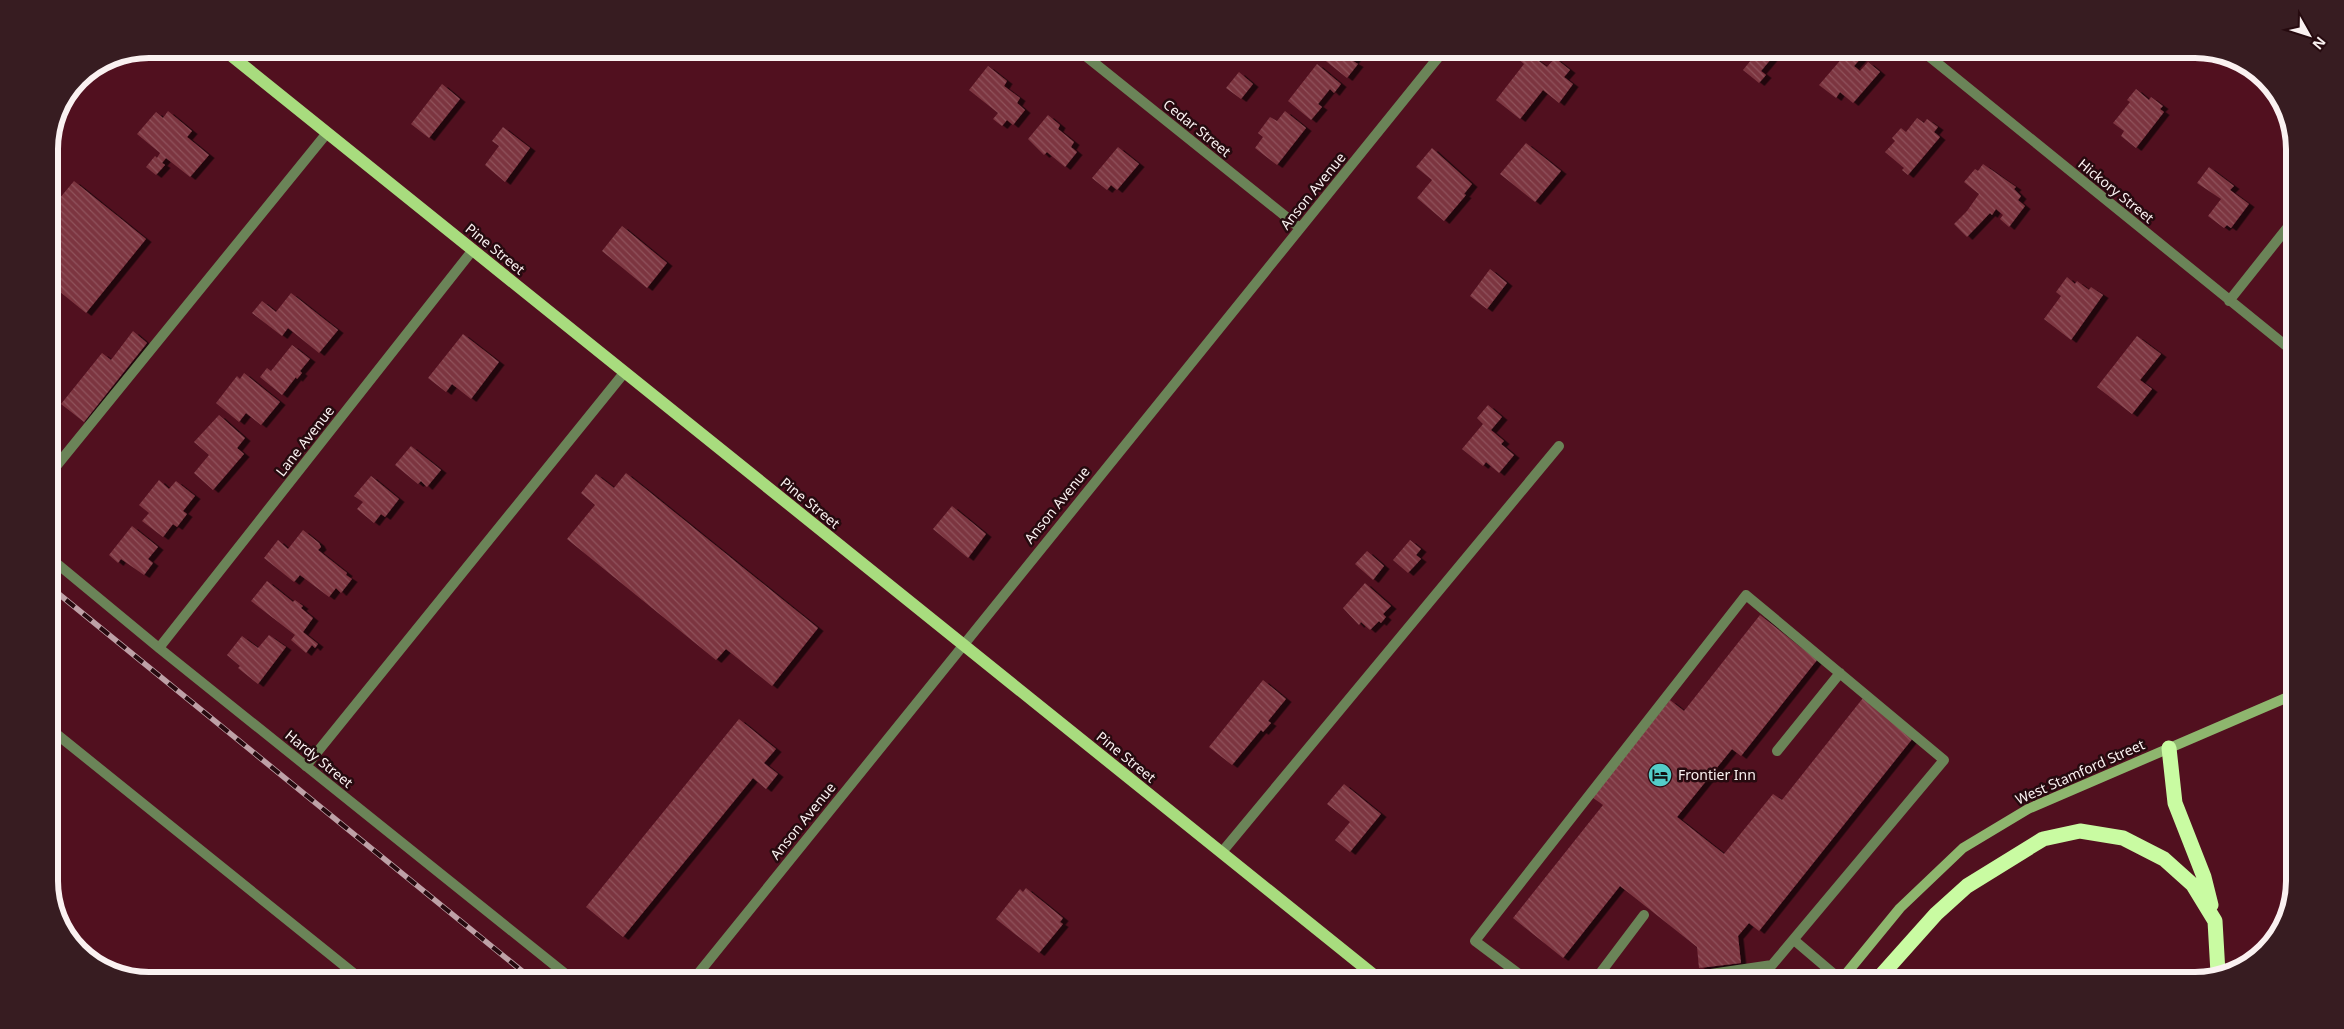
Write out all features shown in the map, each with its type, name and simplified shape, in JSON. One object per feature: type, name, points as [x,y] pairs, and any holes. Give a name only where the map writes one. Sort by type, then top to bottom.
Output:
[{"type":"highway","points":[[2169,748],[2175,803],[2204,877],[2215,921],[2218,969]]},
{"type":"highway","points":[[1884,972],[1936,914],[1967,886],[2042,839],[2080,831],[2122,838],[2164,859],[2193,885],[2215,921]]},
{"type":"main road","name":"Pine Street","points":[[233,58],[1369,972]]},
{"type":"main road","name":"West Stamford Street","points":[[1848,972],[1900,908],[1963,848],[2028,809],[2286,698]]},
{"type":"street","name":"Cedar Street","points":[[1088,58],[1300,228]]},
{"type":"street","name":"Anson Avenue","points":[[699,972],[1438,58]]},
{"type":"street","name":"Hickory Street","points":[[1931,58],[2286,346]]},
{"type":"street","points":[[58,464],[327,133]]},
{"type":"street","points":[[2229,301],[2286,229]]},
{"type":"street","name":"Lane Avenue","points":[[159,648],[472,251]]},
{"type":"street","points":[[306,766],[624,373]]},
{"type":"street","points":[[1222,852],[1558,446]]},
{"type":"street","name":"Hardy Street","points":[[58,564],[159,648],[563,972]]},
{"type":"street","points":[[1516,972],[1475,941],[1746,595],[1944,760],[1772,965],[1724,972]]},
{"type":"street","points":[[1777,751],[1840,673]]},
{"type":"street","points":[[58,735],[352,972]]},
{"type":"street","points":[[1601,972],[1644,915]]},
{"type":"street","points":[[1794,940],[1832,972]]},
{"type":"building","points":[[1322,58],[1356,58],[1353,61],[1358,64],[1347,78]]},
{"type":"building","points":[[1517,58],[1535,58],[1547,67],[1555,58],[1570,70],[1564,77],[1573,84],[1559,103],[1543,90],[1520,119],[1496,100],[1524,64]]},
{"type":"building","points":[[1753,58],[1772,58],[1761,71],[1766,75],[1759,83],[1743,70]]},
{"type":"building","points":[[1842,58],[1861,58],[1854,66],[1860,71],[1868,62],[1880,72],[1853,103],[1840,92],[1836,98],[1819,85]]},
{"type":"building","points":[[1317,64],[1341,84],[1334,93],[1330,89],[1318,104],[1322,107],[1311,120],[1288,101]]},
{"type":"building","points":[[988,66],[1007,81],[1004,86],[1020,98],[1017,103],[1025,110],[1013,125],[1007,120],[1002,126],[993,119],[998,113],[969,90]]},
{"type":"building","points":[[1239,72],[1253,84],[1241,99],[1226,88]]},
{"type":"building","points":[[442,84],[460,99],[429,138],[411,124]]},
{"type":"building","points":[[2136,89],[2149,100],[2151,97],[2163,106],[2160,109],[2164,112],[2136,148],[2121,136],[2124,131],[2113,123],[2130,102],[2127,100]]},
{"type":"building","points":[[168,111],[192,131],[187,137],[209,155],[190,177],[166,158],[162,163],[165,165],[156,175],[146,167],[160,153],[137,134],[156,112],[163,118]]},
{"type":"building","points":[[1285,111],[1306,128],[1277,165],[1255,148],[1263,137],[1258,133],[1270,117],[1277,121]]},
{"type":"building","points":[[1048,115],[1060,125],[1058,129],[1074,142],[1071,147],[1077,152],[1065,167],[1047,152],[1044,155],[1028,139]]},
{"type":"building","points":[[1917,118],[1924,123],[1927,119],[1938,127],[1934,132],[1940,137],[1908,175],[1902,170],[1904,168],[1885,152],[1895,141],[1892,138],[1901,128],[1906,132]]},
{"type":"building","points":[[503,127],[530,148],[505,182],[485,165],[499,146],[492,141]]},
{"type":"building","points":[[1526,143],[1561,171],[1535,202],[1500,174]]},
{"type":"building","points":[[1118,147],[1139,164],[1117,190],[1111,185],[1107,190],[1092,178]]},
{"type":"building","points":[[1432,148],[1472,184],[1464,194],[1466,195],[1444,221],[1417,198],[1432,180],[1416,167]]},
{"type":"building","points":[[1983,164],[2016,187],[2014,189],[2021,196],[2018,200],[2025,206],[2009,227],[2000,219],[2003,215],[1996,209],[1992,215],[1990,213],[1967,237],[1954,224],[1967,211],[1979,194],[1964,182],[1975,169],[1978,171]]},
{"type":"building","points":[[2209,167],[2234,186],[2230,190],[2249,204],[2231,228],[2227,225],[2224,228],[2208,216],[2221,199],[2197,183]]},
{"type":"building","points":[[74,181],[146,239],[86,313],[58,290],[58,200]]},
{"type":"building","points":[[622,226],[667,263],[647,288],[602,251]]},
{"type":"building","points":[[1490,269],[1507,283],[1487,309],[1470,296]]},
{"type":"building","points":[[2067,277],[2075,284],[2077,281],[2089,290],[2091,287],[2103,295],[2071,340],[2044,319],[2061,296],[2056,292]]},
{"type":"building","points":[[291,293],[338,330],[319,353],[288,328],[282,336],[252,313],[262,301],[276,312]]},
{"type":"building","points":[[133,331],[147,343],[84,422],[61,404],[102,353],[111,360]]},
{"type":"building","points":[[463,334],[499,362],[471,399],[452,384],[446,392],[428,378]]},
{"type":"building","points":[[2137,336],[2161,354],[2140,380],[2152,389],[2132,414],[2097,387]]},
{"type":"building","points":[[292,345],[310,359],[300,371],[302,373],[297,379],[296,377],[282,395],[260,377],[267,368],[271,371]]},
{"type":"building","points":[[244,373],[280,402],[261,425],[246,413],[239,422],[216,403],[237,376],[240,379]]},
{"type":"building","points":[[1488,405],[1502,417],[1491,430],[1504,441],[1501,444],[1514,455],[1499,473],[1486,462],[1483,466],[1462,449],[1483,424],[1477,418]]},
{"type":"building","points":[[219,415],[245,438],[237,448],[244,454],[213,490],[194,473],[209,455],[194,442]]},
{"type":"building","points":[[411,446],[441,470],[427,487],[421,481],[418,484],[395,465]]},
{"type":"building","points":[[626,473],[818,628],[772,686],[726,649],[716,660],[567,539],[595,505],[581,493],[596,474],[614,488]]},
{"type":"building","points":[[371,476],[399,499],[385,517],[381,514],[374,523],[357,509],[363,502],[354,496]]},
{"type":"building","points":[[159,480],[169,489],[176,481],[195,496],[183,511],[187,514],[177,527],[173,524],[163,537],[142,521],[149,513],[139,505]]},
{"type":"building","points":[[952,506],[986,534],[968,558],[933,529]]},
{"type":"building","points":[[132,526],[158,547],[148,559],[153,563],[144,575],[121,559],[118,563],[109,555]]},
{"type":"building","points":[[303,530],[319,543],[321,547],[318,550],[352,579],[341,593],[336,588],[329,597],[300,575],[294,582],[264,558],[278,540],[288,549]]},
{"type":"building","points":[[1410,540],[1421,549],[1416,555],[1421,559],[1408,573],[1393,560]]},
{"type":"building","points":[[1367,551],[1384,566],[1373,580],[1355,564]]},
{"type":"building","points":[[267,581],[293,602],[295,600],[303,606],[301,608],[313,618],[303,632],[318,644],[315,648],[312,645],[306,653],[291,640],[295,635],[251,601]]},
{"type":"building","points":[[1365,583],[1391,606],[1383,614],[1386,617],[1381,623],[1379,621],[1370,630],[1361,622],[1359,625],[1343,608]]},
{"type":"building","name":"Frontier Inn","points":[[1760,615],[1817,660],[1741,756],[1732,749],[1677,817],[1724,854],[1773,794],[1782,800],[1863,698],[1913,738],[1759,931],[1749,923],[1738,936],[1741,963],[1699,968],[1697,947],[1620,886],[1563,958],[1513,918],[1603,805],[1592,797],[1670,700],[1684,711]]},
{"type":"building","points":[[269,635],[286,647],[258,684],[238,668],[240,666],[227,655],[242,636],[258,648]]},
{"type":"building","points":[[1263,680],[1286,699],[1268,721],[1271,723],[1263,732],[1261,730],[1232,765],[1209,747]]},
{"type":"building","points":[[739,719],[776,749],[764,763],[778,774],[766,789],[753,778],[623,937],[586,907]]},
{"type":"building","points":[[1344,784],[1381,814],[1350,852],[1335,840],[1350,822],[1327,804]]},
{"type":"building","points":[[1026,888],[1063,918],[1060,922],[1063,924],[1039,953],[996,919],[1020,889],[1023,892]]},
{"type":"railway","points":[[58,593],[523,972]]},
{"type":"place","name":"Frontier Inn","points":[[1660,775]]}]
